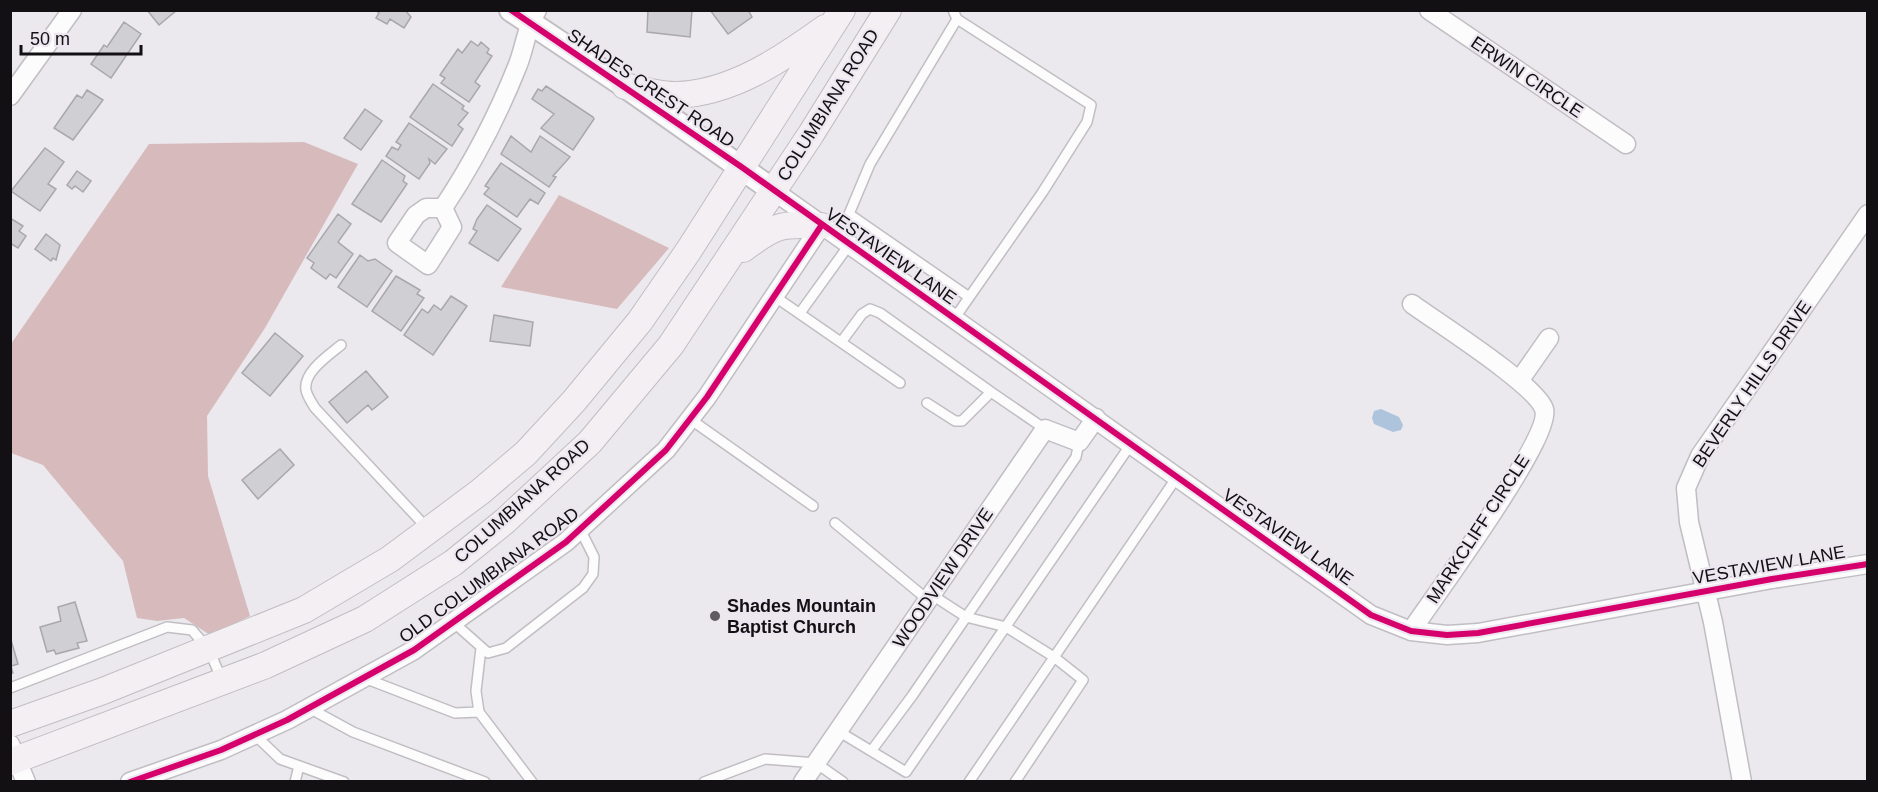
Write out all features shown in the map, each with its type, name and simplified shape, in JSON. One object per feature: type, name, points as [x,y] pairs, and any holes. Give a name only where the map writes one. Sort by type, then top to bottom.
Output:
[{"type":"main road","name":"COLUMBIANA ROAD","points":[[16,762],[298,651],[365,619],[453,563],[505,521],[582,449],[620,409],[671,345],[774,191],[888,10]]},
{"type":"main road","name":"COLUMBIANA ROAD","points":[[10,724],[209,650],[304,610],[390,559],[430,531],[526,453],[588,385],[640,321],[840,15]]},
{"type":"main road","points":[[625,86],[677,95],[714,88],[743,78],[771,64],[840,15]]},
{"type":"main road","points":[[730,258],[769,229],[791,224],[834,235]]},
{"type":"main road","points":[[640,321],[671,345]]},
{"type":"main road","points":[[430,531],[453,563]]},
{"type":"street","points":[[10,96],[72,10]]},
{"type":"street","name":"ERWIN CIRCLE","points":[[1429,10],[1626,144]]},
{"type":"street","points":[[443,208],[487,135],[518,65],[526,15]]},
{"type":"street","name":"SHADES CREST ROAD","points":[[526,15],[774,191]]},
{"type":"street","name":"VESTAVIEW LANE","points":[[774,191],[1371,615],[1411,631],[1446,635],[1478,633],[1868,564]]},
{"type":"street","name":"BEVERLY HILLS DRIVE","points":[[1742,782],[1706,592],[1689,522],[1686,488],[1700,456],[1868,214]]},
{"type":"street","name":"OLD COLUMBIANA ROAD","points":[[130,782],[221,750],[255,735],[414,651],[580,529],[666,450],[690,419],[774,296],[834,235]]},
{"type":"street","name":"MARKCLIFF CIRCLE","points":[[1411,631],[1518,474],[1545,419],[1544,409],[1536,396],[1519,381],[1412,304]]},
{"type":"street","points":[[1519,381],[1549,338]]},
{"type":"street","points":[[1045,429],[1077,450],[1096,418]]},
{"type":"street","name":"WOODVIEW DRIVE","points":[[804,782],[1045,429]]},
{"type":"lane","points":[[800,313],[834,235],[849,214],[870,164],[955,15],[1091,105],[1087,122],[954,319]]},
{"type":"lane","points":[[849,214],[969,297]]},
{"type":"lane","points":[[892,276],[908,255]]},
{"type":"lane","points":[[774,296],[900,383]]},
{"type":"lane","points":[[842,341],[862,314],[870,309],[880,313],[1045,429]]},
{"type":"lane","points":[[341,345],[313,370],[306,389],[315,408],[430,531]]},
{"type":"lane","points":[[927,403],[955,421],[962,421],[991,392]]},
{"type":"lane","points":[[690,419],[813,506]]},
{"type":"lane","points":[[838,731],[906,772],[1131,444]]},
{"type":"lane","points":[[872,750],[966,617],[1077,450]]},
{"type":"lane","points":[[969,782],[1178,477]]},
{"type":"lane","points":[[835,523],[930,597],[966,617],[1006,627],[1054,657],[1083,680],[1015,782]]},
{"type":"lane","points":[[453,622],[488,653],[506,648],[584,588],[593,574],[594,557],[580,529]]},
{"type":"lane","points":[[10,688],[167,627],[192,630],[209,650],[223,681]]},
{"type":"lane","points":[[480,648],[476,691],[479,712],[532,782]]},
{"type":"lane","points":[[364,678],[455,714],[479,712]]},
{"type":"lane","points":[[309,708],[353,732],[485,782]]},
{"type":"lane","points":[[255,735],[280,759],[344,782]]},
{"type":"lane","points":[[704,782],[765,759],[816,763],[843,782]]},
{"type":"lane","points":[[295,782],[299,766]]},
{"type":"shaded area","points":[[304,142],[358,164],[265,328],[207,416],[208,476],[250,616],[210,635],[184,618],[157,621],[137,618],[123,561],[43,465],[11,453],[11,344],[149,144]]},
{"type":"shaded area","points":[[559,195],[669,248],[617,309],[501,287]]},
{"type":"water","points":[[1381,409],[1399,417],[1403,425],[1401,430],[1393,432],[1374,424],[1372,418],[1374,411]]},
{"type":"building","points":[[147,10],[177,10],[159,25]]},
{"type":"building","points":[[375,10],[405,10],[411,17],[404,28],[390,19],[387,24],[376,18],[379,13]]},
{"type":"building","points":[[648,10],[692,10],[690,37],[647,32]]},
{"type":"building","points":[[710,10],[748,10],[752,17],[728,34]]},
{"type":"building","points":[[124,22],[141,34],[111,78],[91,64],[104,45],[107,47]]},
{"type":"building","points":[[471,41],[478,46],[481,42],[489,49],[487,53],[492,56],[475,82],[480,86],[469,102],[441,83],[445,78],[440,75],[458,49],[462,53]]},
{"type":"building","points":[[433,84],[464,106],[462,109],[468,113],[458,125],[463,129],[452,146],[410,117]]},
{"type":"building","points":[[546,86],[594,119],[573,150],[541,128],[554,114],[532,99],[538,89],[542,91]]},
{"type":"building","points":[[87,90],[103,100],[73,140],[54,128],[77,95],[82,98]]},
{"type":"building","points":[[365,109],[382,121],[361,150],[344,138]]},
{"type":"building","points":[[409,123],[447,149],[435,164],[429,159],[430,163],[419,179],[386,156],[392,147],[398,150],[401,145],[396,142]]},
{"type":"building","points":[[511,136],[531,152],[540,136],[570,157],[553,176],[556,177],[549,187],[501,154]]},
{"type":"building","points":[[45,148],[64,162],[48,184],[56,189],[40,211],[11,191]]},
{"type":"building","points":[[382,160],[405,176],[403,181],[407,184],[381,222],[352,204]]},
{"type":"building","points":[[501,163],[545,193],[538,204],[530,199],[517,217],[484,194],[489,188],[485,186]]},
{"type":"building","points":[[77,171],[91,181],[83,192],[75,186],[72,189],[67,185]]},
{"type":"building","points":[[487,205],[521,229],[498,261],[469,243],[477,231],[473,229],[477,219]]},
{"type":"building","points":[[338,214],[351,224],[338,242],[353,254],[336,278],[330,274],[326,279],[311,268],[314,263],[307,258]]},
{"type":"building","points":[[10,218],[23,226],[19,231],[26,236],[18,248],[10,243]]},
{"type":"building","points":[[46,234],[60,245],[56,260],[53,258],[51,261],[35,249]]},
{"type":"building","points":[[360,255],[368,261],[375,259],[392,271],[367,307],[338,287]]},
{"type":"building","points":[[396,276],[420,290],[417,294],[424,298],[401,331],[372,311]]},
{"type":"building","points":[[451,296],[467,306],[433,355],[404,335],[422,309],[428,313],[434,305],[441,310]]},
{"type":"building","points":[[494,315],[533,322],[530,346],[490,341]]},
{"type":"building","points":[[275,333],[303,356],[270,396],[242,373]]},
{"type":"building","points":[[366,371],[388,397],[372,410],[368,405],[347,423],[329,402]]},
{"type":"building","points":[[280,449],[294,465],[258,499],[242,480]]},
{"type":"building","points":[[75,602],[87,641],[77,643],[79,648],[56,654],[54,650],[47,652],[40,627],[61,621],[58,607]]},
{"type":"building","points":[[11,640],[18,664],[11,666],[13,673],[10,674]]},
{"type":"cycle path","points":[[511,10],[743,168],[1371,615],[1411,631],[1447,635],[1478,633],[1772,579],[1868,564]]},
{"type":"cycle path","points":[[130,782],[221,750],[287,720],[414,650],[566,542],[666,450],[707,397],[821,226]]},
{"type":"place","name":"Shades Mountain Baptist Church","points":[[715,616]]}]
